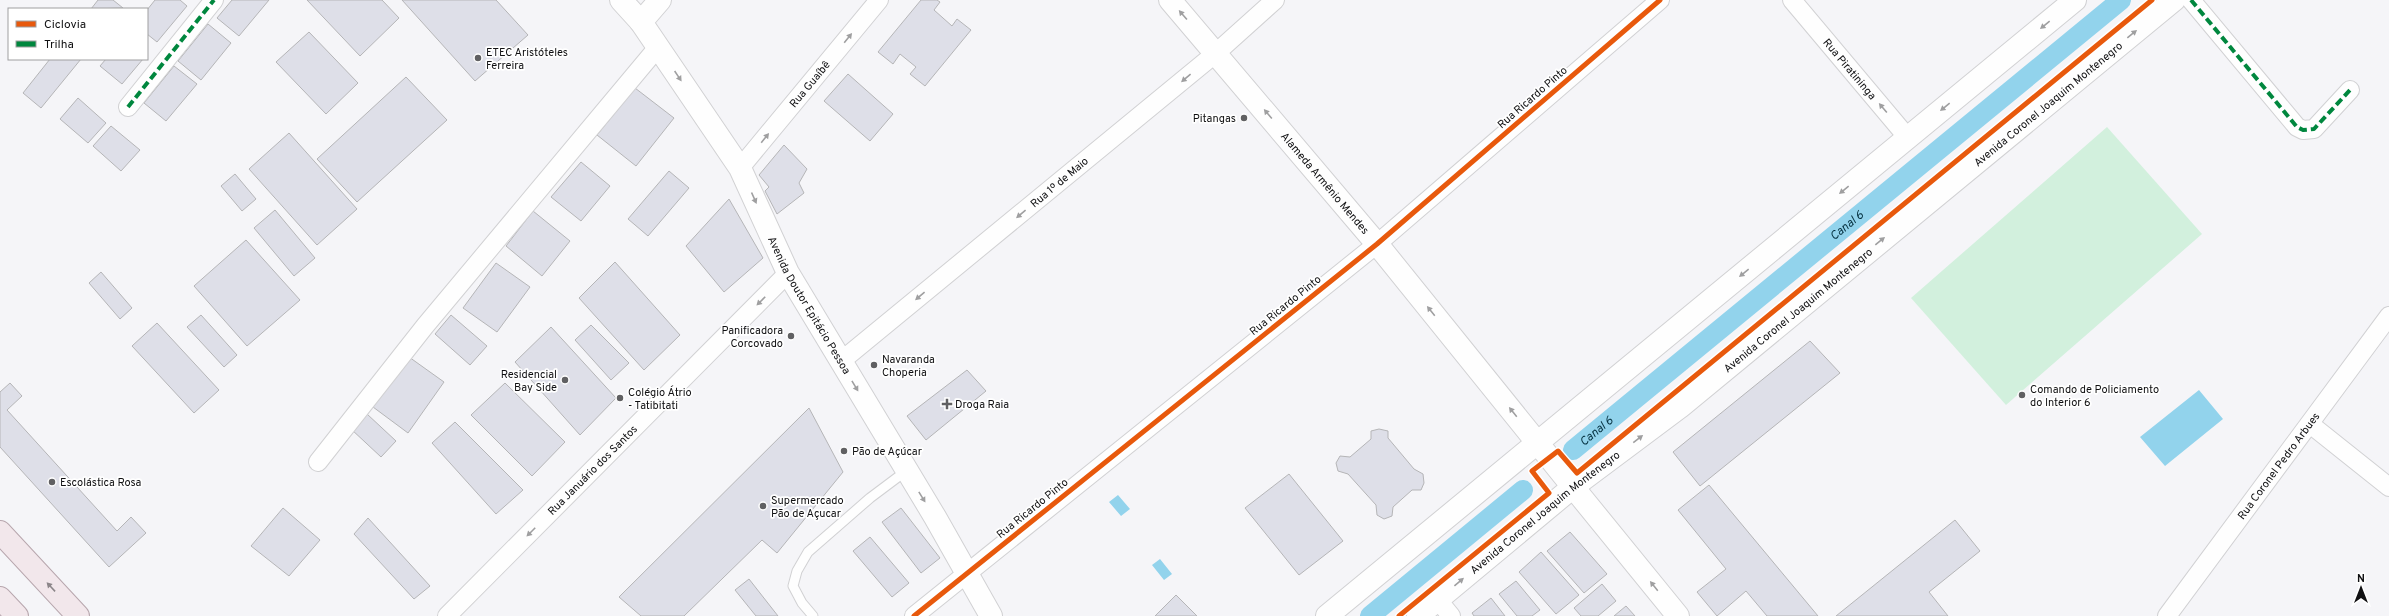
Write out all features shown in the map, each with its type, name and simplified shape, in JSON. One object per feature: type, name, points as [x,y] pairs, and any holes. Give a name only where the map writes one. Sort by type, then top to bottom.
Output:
[{"type":"main road","name":"Avenida Doutor Epitácio Pessoa","points":[[621,0],[641,22],[740,168],[788,273],[967,573],[991,616]]},
{"type":"main road","points":[[641,22],[660,0]]},
{"type":"main road","name":"Alameda Armênio Mendes","points":[[1170,0],[1377,244],[1678,616]]},
{"type":"main road","points":[[1327,616],[1544,450],[1908,138],[2075,0]]},
{"type":"main road","name":"Avenida Coronel Joaquim Montenegro","points":[[1418,616],[1444,608],[1570,483],[1680,407],[2174,0]]},
{"type":"main road","points":[[0,532],[78,616]]},
{"type":"main road","points":[[0,598],[17,616]]},
{"type":"street","points":[[128,107],[214,0]]},
{"type":"street","name":"Rua Guaíbê","points":[[740,168],[879,0]]},
{"type":"street","name":"Rua 1º de Maio","points":[[840,362],[1216,53],[1275,0]]},
{"type":"street","name":"Rua Ricardo Pinto","points":[[914,616],[1377,244],[1660,0]]},
{"type":"street","name":"Rua Piratininga","points":[[1792,0],[1908,138]]},
{"type":"street","points":[[2191,0],[2297,127],[2303,130],[2314,129],[2350,90]]},
{"type":"street","points":[[318,462],[425,326],[658,47]]},
{"type":"street","name":"Rua Januário dos Santos","points":[[447,616],[788,273]]},
{"type":"street","name":"Rua Coronel Pedro Arbues","points":[[2167,616],[2389,316]]},
{"type":"street","points":[[2310,424],[2389,487]]},
{"type":"lane","points":[[813,616],[802,603],[793,586],[797,571],[808,552],[870,498],[906,470]]},
{"type":"green space","points":[[2107,127],[2202,234],[2006,405],[1911,298]]},
{"type":"water","points":[[2199,390],[2223,419],[2165,466],[2140,437]]},
{"type":"water","points":[[1118,495],[1130,509],[1121,516],[1109,502]]},
{"type":"water","points":[[1160,559],[1172,574],[1164,580],[1152,565]]},
{"type":"building","points":[[98,0],[113,0],[123,8],[92,8]]},
{"type":"building","points":[[155,0],[180,0],[187,6],[157,42],[148,35],[148,9]]},
{"type":"building","points":[[232,0],[269,0],[239,36],[217,18]]},
{"type":"building","points":[[307,0],[382,0],[399,18],[360,56]]},
{"type":"building","name":"ETEC Aristóteles Ferreira","points":[[402,0],[496,0],[528,35],[475,81]]},
{"type":"building","points":[[921,0],[937,0],[940,2],[934,10],[952,26],[957,19],[971,30],[925,86],[910,74],[916,67],[900,54],[893,64],[878,52]]},
{"type":"building","points":[[208,24],[231,43],[201,80],[178,61]]},
{"type":"building","points":[[309,32],[358,83],[326,114],[276,62]]},
{"type":"building","points":[[49,60],[80,60],[41,108],[23,93]]},
{"type":"building","points":[[105,60],[142,60],[122,84],[100,66]]},
{"type":"building","points":[[174,66],[197,84],[166,121],[144,103]]},
{"type":"building","points":[[848,74],[893,114],[870,141],[824,101]]},
{"type":"building","points":[[406,77],[447,120],[357,202],[317,159]]},
{"type":"building","points":[[635,88],[674,118],[636,166],[597,135]]},
{"type":"building","points":[[78,98],[106,123],[88,143],[60,119]]},
{"type":"building","points":[[111,126],[140,150],[121,171],[93,146]]},
{"type":"building","points":[[289,133],[357,209],[317,245],[249,169]]},
{"type":"building","points":[[784,145],[807,169],[799,183],[804,193],[777,214],[765,191],[769,187],[759,175]]},
{"type":"building","points":[[581,162],[610,186],[581,221],[551,197]]},
{"type":"building","points":[[669,171],[689,188],[648,236],[628,219]]},
{"type":"building","points":[[235,174],[256,199],[242,211],[221,186]]},
{"type":"building","points":[[729,199],[763,258],[724,292],[686,246]]},
{"type":"building","points":[[275,210],[315,258],[294,276],[254,228]]},
{"type":"building","points":[[533,211],[570,241],[542,276],[506,246]]},
{"type":"building","points":[[246,240],[300,300],[247,346],[194,286]]},
{"type":"building","points":[[615,262],[680,335],[644,370],[579,298]]},
{"type":"building","points":[[496,263],[530,287],[497,332],[463,308]]},
{"type":"building","points":[[101,272],[132,308],[120,319],[89,283]]},
{"type":"building","points":[[201,315],[237,355],[224,367],[187,327]]},
{"type":"building","points":[[451,315],[487,346],[470,365],[435,334]]},
{"type":"building","points":[[157,323],[219,390],[194,413],[132,346]]},
{"type":"building","points":[[591,325],[629,363],[611,380],[575,340]]},
{"type":"building","name":"Residencial Bay Side","points":[[551,327],[616,398],[580,435],[515,362]]},
{"type":"building","points":[[1810,341],[1840,373],[1700,486],[1673,452]]},
{"type":"building","points":[[409,357],[444,382],[408,433],[373,407]]},
{"type":"building","name":"Droga Raia","points":[[967,370],[986,391],[926,440],[907,416]]},
{"type":"building","name":"Escolástica Rosa","points":[[10,383],[22,396],[7,410],[117,531],[131,517],[146,533],[109,567],[0,447],[0,392]]},
{"type":"building","points":[[505,383],[565,442],[532,476],[471,415]]},
{"type":"building","name":"Supermercado Pão de Açucar","points":[[809,408],[843,472],[777,553],[762,540],[684,616],[641,616],[619,597]]},
{"type":"building","points":[[367,414],[396,441],[381,457],[351,429]]},
{"type":"building","points":[[455,422],[523,490],[496,514],[432,443]]},
{"type":"building","points":[[1379,429],[1388,431],[1388,438],[1414,469],[1423,474],[1424,483],[1421,490],[1412,490],[1393,507],[1392,516],[1384,519],[1377,515],[1376,505],[1348,474],[1338,471],[1336,463],[1340,456],[1350,457],[1371,439],[1371,431]]},
{"type":"building","points":[[1289,474],[1343,541],[1299,575],[1245,508]]},
{"type":"building","points":[[1709,485],[1818,616],[1767,616],[1746,591],[1717,616],[1697,592],[1726,569],[1678,510]]},
{"type":"building","points":[[283,508],[320,540],[289,576],[251,546]]},
{"type":"building","points":[[901,508],[940,558],[921,573],[882,522]]},
{"type":"building","points":[[368,518],[430,586],[414,599],[354,534]]},
{"type":"building","points":[[1955,520],[1980,551],[1929,592],[1948,616],[1836,616]]},
{"type":"building","points":[[1570,532],[1607,574],[1584,593],[1547,551]]},
{"type":"building","points":[[870,537],[909,583],[892,597],[853,551]]},
{"type":"building","points":[[1541,552],[1579,595],[1556,614],[1519,572]]},
{"type":"building","points":[[749,579],[778,616],[756,616],[735,590]]},
{"type":"building","points":[[1516,581],[1540,610],[1532,616],[1517,616],[1499,594]]},
{"type":"building","points":[[1602,584],[1616,601],[1598,616],[1581,616],[1574,608]]},
{"type":"building","points":[[1176,595],[1197,616],[1155,616]]},
{"type":"building","points":[[1491,598],[1505,616],[1474,616],[1472,613]]},
{"type":"building","points":[[1626,606],[1635,616],[1614,616]]},
{"type":"waterway","name":"Canal 6","points":[[1573,450],[2121,0]]},
{"type":"waterway","name":"Canal 6","points":[[1370,616],[1523,490]]},
{"type":"marked path","points":[[128,107],[214,0]]},
{"type":"marked path","points":[[2191,0],[2297,127],[2303,130],[2314,129],[2350,90]]},
{"type":"cycle path","points":[[914,616],[1377,244],[1660,0]]},
{"type":"cycle path","points":[[1399,616],[1549,493],[1532,471],[1558,451],[1577,473],[2152,0]]},
{"type":"place","name":"ETEC Aristóteles Ferreira","points":[[478,58]]},
{"type":"place","name":"Pitangas","points":[[1244,118]]},
{"type":"place","name":"Panificadora Corcovado","points":[[791,336]]},
{"type":"place","name":"Navaranda Choperia","points":[[874,365]]},
{"type":"place","name":"Residencial Bay Side","points":[[565,380]]},
{"type":"place","name":"Comando de Policiamento do Interior 6","points":[[2022,395]]},
{"type":"place","name":"Colégio Átrio - Tatibitati","points":[[620,398]]},
{"type":"place","name":"Droga Raia","points":[[947,404]]},
{"type":"place","name":"Pão de Açúcar","points":[[844,451]]},
{"type":"place","name":"Escolástica Rosa","points":[[52,482]]},
{"type":"place","name":"Supermercado Pão de Açucar","points":[[763,506]]}]
